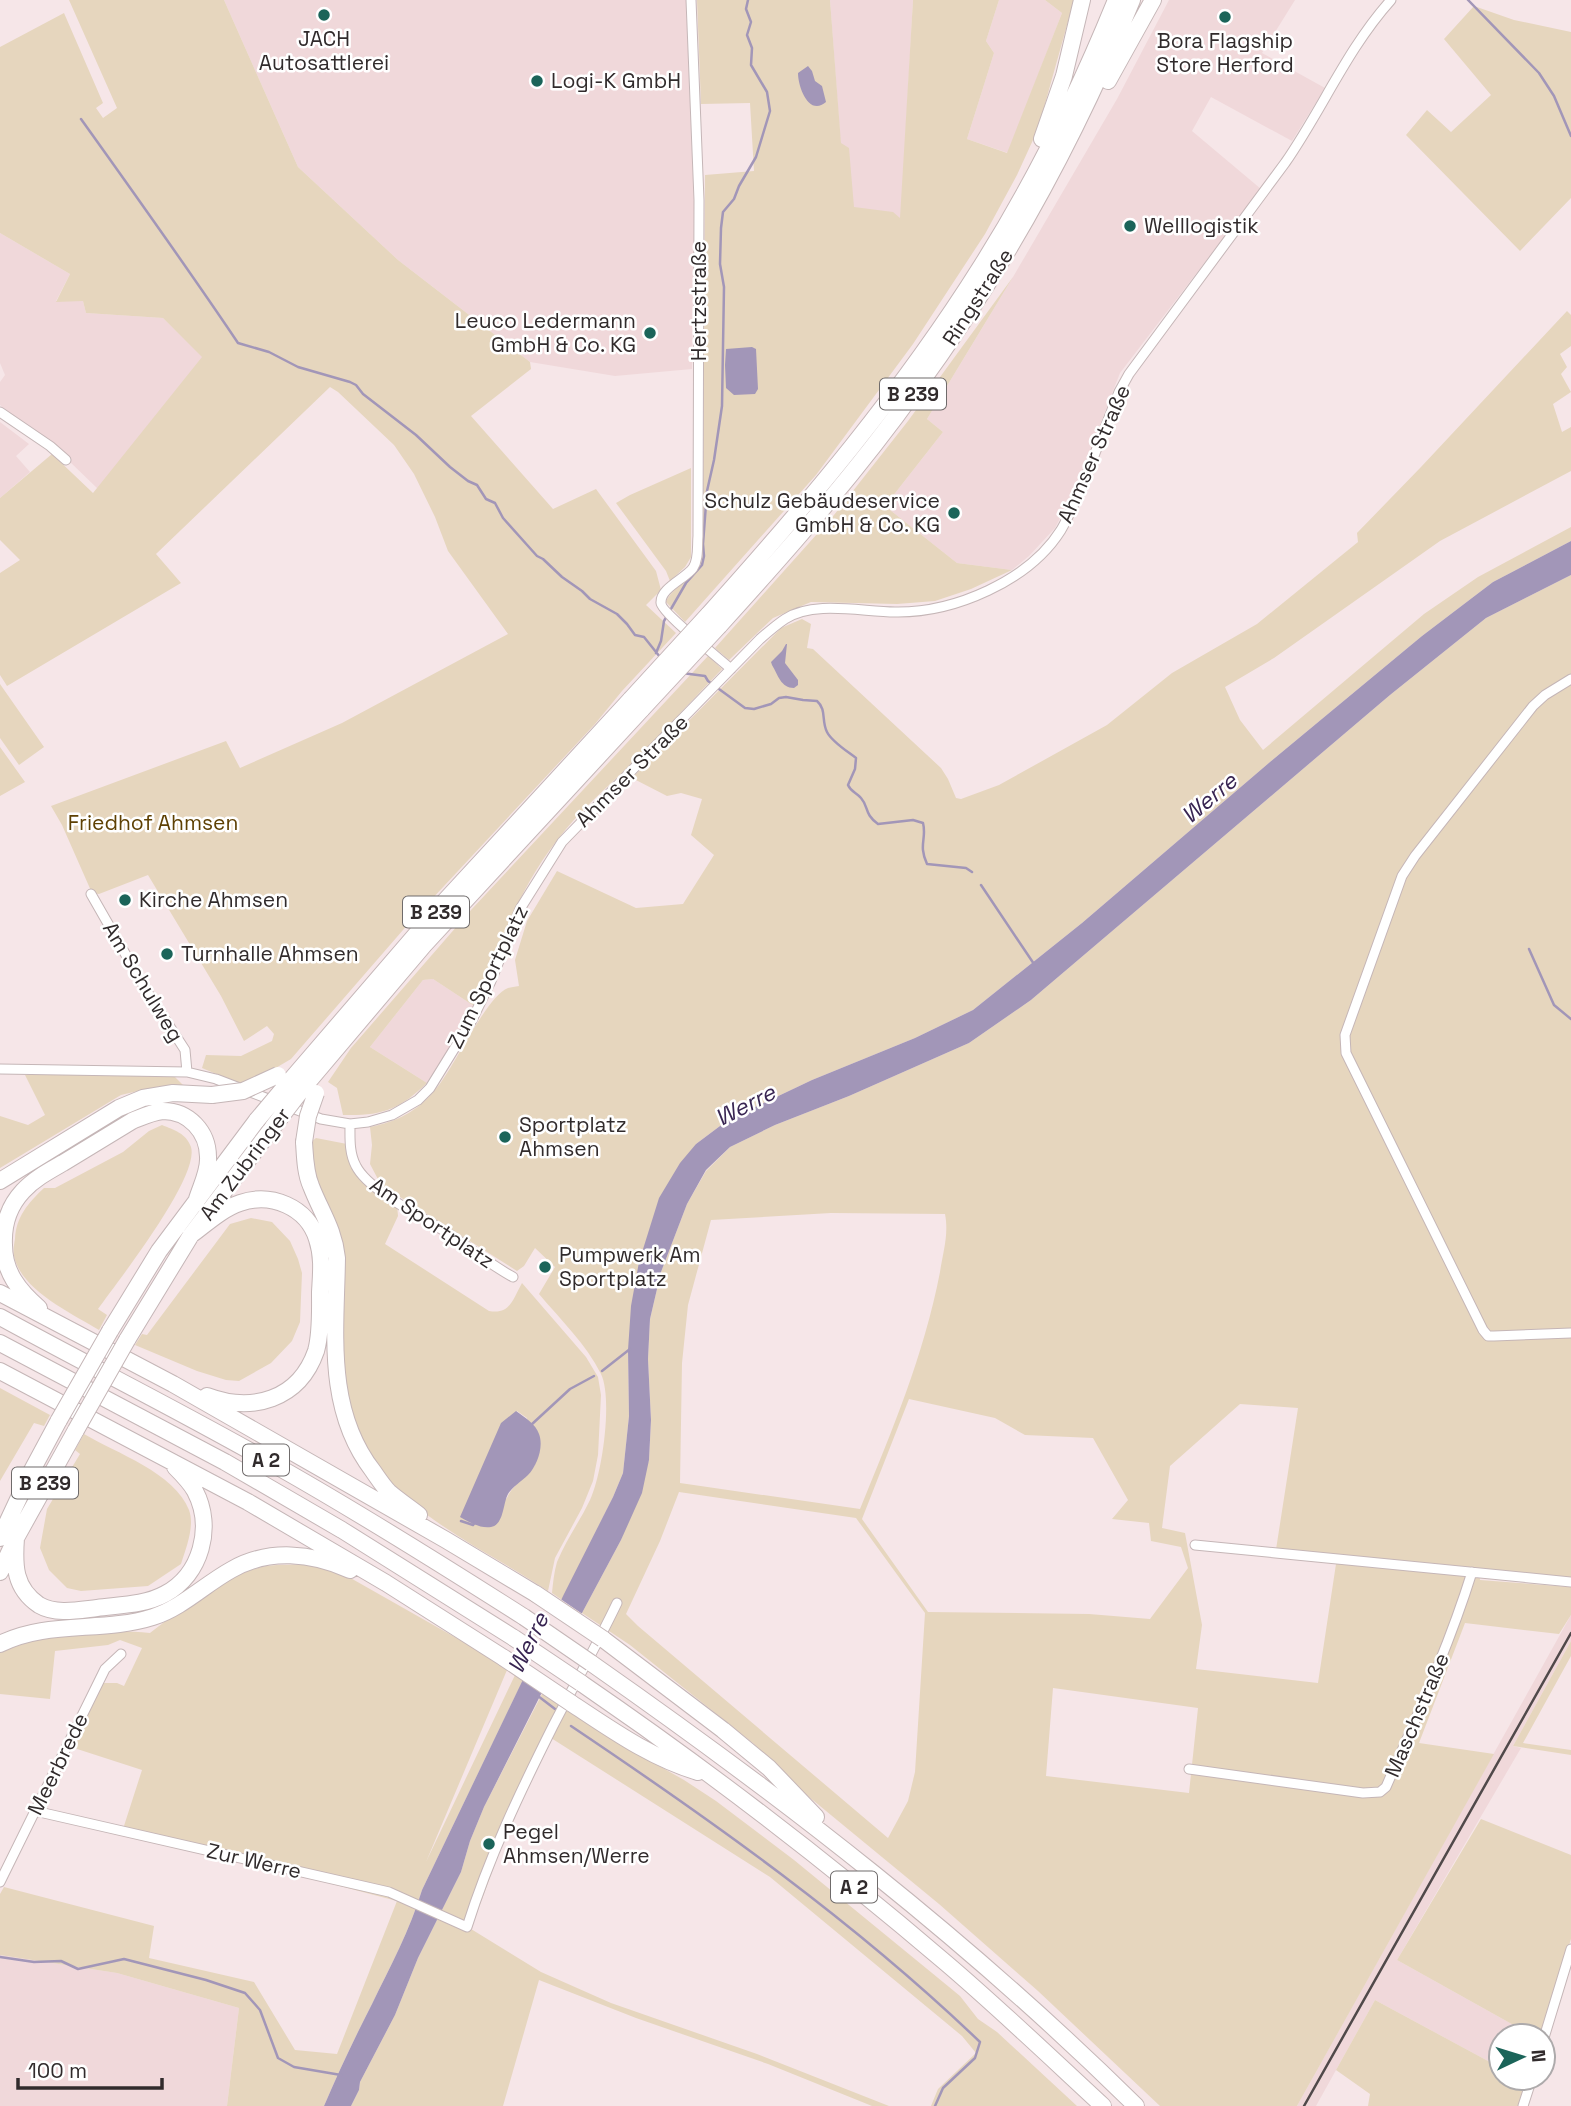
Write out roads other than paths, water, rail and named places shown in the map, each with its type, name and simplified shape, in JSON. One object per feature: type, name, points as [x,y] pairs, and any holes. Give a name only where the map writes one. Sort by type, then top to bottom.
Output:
[{"type":"highway","points":[[1011,216],[1018,189],[1046,130],[1064,76],[1082,0]]},
{"type":"highway","name":"Ringstraße","points":[[713,621],[855,443],[924,351],[982,265],[1041,163],[1075,95],[1116,0]]},
{"type":"highway","name":"Ringstraße","points":[[713,621],[789,548],[916,390],[993,275],[1033,209],[1105,66],[1132,0]]},
{"type":"highway","points":[[1070,137],[1082,130],[1153,0]]},
{"type":"highway","name":"B 239","points":[[636,704],[713,621]]},
{"type":"highway","name":"Am Zubringer","points":[[0,1572],[8,1538],[30,1474],[110,1331],[159,1251],[197,1199],[257,1121],[296,1084],[548,787],[636,704]]},
{"type":"highway","name":"Am Zubringer","points":[[333,1040],[555,804],[636,704]]},
{"type":"highway","points":[[0,1181],[119,1108],[143,1098],[173,1093],[212,1095],[296,1084],[333,1040]]},
{"type":"highway","points":[[296,1084],[308,1116],[304,1142],[307,1172],[336,1243],[336,1374],[342,1411],[353,1439],[388,1492],[436,1528],[446,1540]]},
{"type":"highway","name":"Am Zubringer","points":[[8,1538],[76,1430],[191,1235],[273,1127],[296,1084]]},
{"type":"highway","points":[[60,1325],[31,1301],[8,1271],[4,1253],[7,1217],[23,1190],[38,1178],[132,1121],[163,1111],[190,1120],[200,1128],[205,1140],[209,1154],[208,1167],[197,1199]]},
{"type":"highway","points":[[173,1384],[222,1402],[255,1403],[273,1398],[297,1382],[309,1366],[316,1349],[319,1329],[321,1258],[312,1226],[300,1213],[286,1204],[270,1199],[256,1199],[239,1203],[222,1212],[191,1235]]},
{"type":"highway","points":[[0,1293],[173,1384],[536,1594],[603,1639],[723,1730],[769,1768],[857,1859]]},
{"type":"highway","name":"A 2","points":[[0,1317],[281,1468],[375,1523],[592,1663],[758,1782],[857,1859],[1014,1992],[1136,2106]]},
{"type":"highway","name":"A 2","points":[[0,1343],[225,1462],[342,1530],[514,1639],[658,1736],[809,1850],[947,1964],[1103,2106]]},
{"type":"highway","points":[[1,1372],[166,1457],[386,1583],[631,1743],[672,1764],[710,1776]]},
{"type":"highway","points":[[8,1538],[20,1583],[41,1606],[75,1611],[136,1603],[167,1594],[192,1570],[201,1551],[204,1531],[203,1514],[195,1492],[166,1457]]},
{"type":"highway","points":[[0,1509],[30,1474]]},
{"type":"highway","points":[[0,1644],[18,1636],[44,1631],[152,1617],[178,1607],[233,1569],[283,1555],[307,1556],[332,1562],[386,1583]]},
{"type":"street","name":"Hertzstraße","points":[[691,0],[699,200],[697,558],[694,566],[667,590],[660,600],[663,608],[729,672]]},
{"type":"street","name":"Ahmser Straße","points":[[562,842],[760,639],[786,618],[810,609],[897,612],[947,606],[993,589],[1013,577],[1044,550],[1060,532],[1071,511],[1119,392],[1129,374],[1301,141],[1359,40],[1391,0]]},
{"type":"street","points":[[0,412],[66,460]]},
{"type":"street","points":[[1571,680],[1545,695],[1533,706],[1402,876],[1344,1044],[1346,1053],[1483,1330],[1488,1336],[1571,1333]]},
{"type":"street","name":"Zum Sportplatz","points":[[0,1069],[187,1072],[216,1079],[321,1119],[350,1124],[392,1115],[418,1100],[430,1088],[472,1020],[520,909],[562,842]]},
{"type":"street","name":"Am Schulweg","points":[[91,894],[146,990],[185,1051],[187,1072]]},
{"type":"street","name":"Am Sportplatz","points":[[350,1124],[352,1157],[361,1174],[375,1187],[450,1234],[490,1265],[513,1277]]},
{"type":"street","points":[[1195,1545],[1571,1582]]},
{"type":"street","name":"Maschstraße","points":[[1189,1769],[1363,1793],[1380,1792],[1386,1787],[1435,1675],[1472,1572]]},
{"type":"street","name":"Zur Werre","points":[[35,1811],[389,1892],[467,1927],[503,1828],[617,1603]]},
{"type":"street","name":"Meerbrede","points":[[0,1879],[105,1669],[121,1654]]},
{"type":"street","points":[[1549,2022],[1571,1949]]},
{"type":"waterway","points":[[656,653],[664,621],[686,583],[702,565],[704,556],[707,491],[722,406],[724,287],[720,264],[723,212],[734,199],[756,157],[770,111],[767,92],[751,65],[752,48],[747,35],[751,22],[746,9],[748,0]]},
{"type":"waterway","points":[[1468,0],[1539,73],[1554,96],[1571,136]]},
{"type":"waterway","points":[[81,119],[238,343],[269,352],[298,367],[356,385],[363,394],[416,435],[450,467],[477,485],[486,499],[495,503],[503,518],[537,556],[590,599],[617,614],[635,635],[644,637],[660,657]]},
{"type":"waterway","points":[[682,673],[705,676],[745,708],[754,709],[786,697],[817,701],[822,708],[829,736],[856,758],[855,769],[848,785],[863,801],[874,820],[878,824],[913,820],[923,823],[923,852],[927,864],[966,868],[972,872]]},
{"type":"waterway","points":[[981,885],[1034,964]]},
{"type":"waterway","points":[[1529,949],[1554,1005],[1571,1019]]},
{"type":"waterway","points":[[602,1371],[630,1349]]},
{"type":"waterway","points":[[531,1425],[570,1389],[594,1376]]},
{"type":"waterway","points":[[461,1521],[473,1525],[476,1521]]},
{"type":"waterway","points":[[538,1696],[555,1709]]},
{"type":"waterway","points":[[571,1726],[782,1875],[883,1955],[980,2042],[975,2058],[943,2088],[935,2106]]},
{"type":"waterway","points":[[0,1957],[34,1962],[61,1961],[78,1969],[124,1959],[245,1993],[260,2010],[278,2058],[294,2067],[341,2075]]},
{"type":"railway","points":[[1304,2106],[1571,1633]]},
{"type":"place","name":"JACH Autosattlerei","points":[[324,15]]},
{"type":"place","name":"Bora Flagship Store Herford","points":[[1225,17]]},
{"type":"place","name":"Logi-K GmbH","points":[[537,81]]},
{"type":"place","name":"Welllogistik","points":[[1130,226]]},
{"type":"place","name":"Leuco Ledermann GmbH & Co. KG","points":[[650,333]]},
{"type":"place","name":"Schulz Gebäudeservice GmbH & Co. KG","points":[[954,513]]},
{"type":"place","name":"Kirche Ahmsen","points":[[125,900]]},
{"type":"place","name":"Turnhalle Ahmsen","points":[[167,954]]},
{"type":"place","name":"Sportplatz Ahmsen","points":[[505,1137]]},
{"type":"place","name":"Pumpwerk Am Sportplatz","points":[[545,1267]]},
{"type":"place","name":"Pegel Ahmsen/Werre","points":[[489,1844]]},
{"type":"water label","name":"Werre","points":[[1209,798]]},
{"type":"water label","name":"Werre","points":[[745,1105]]},
{"type":"water label","name":"Werre","points":[[528,1643]]},
{"type":"park label","name":"Friedhof Ahmsen","points":[[153,823]]}]
